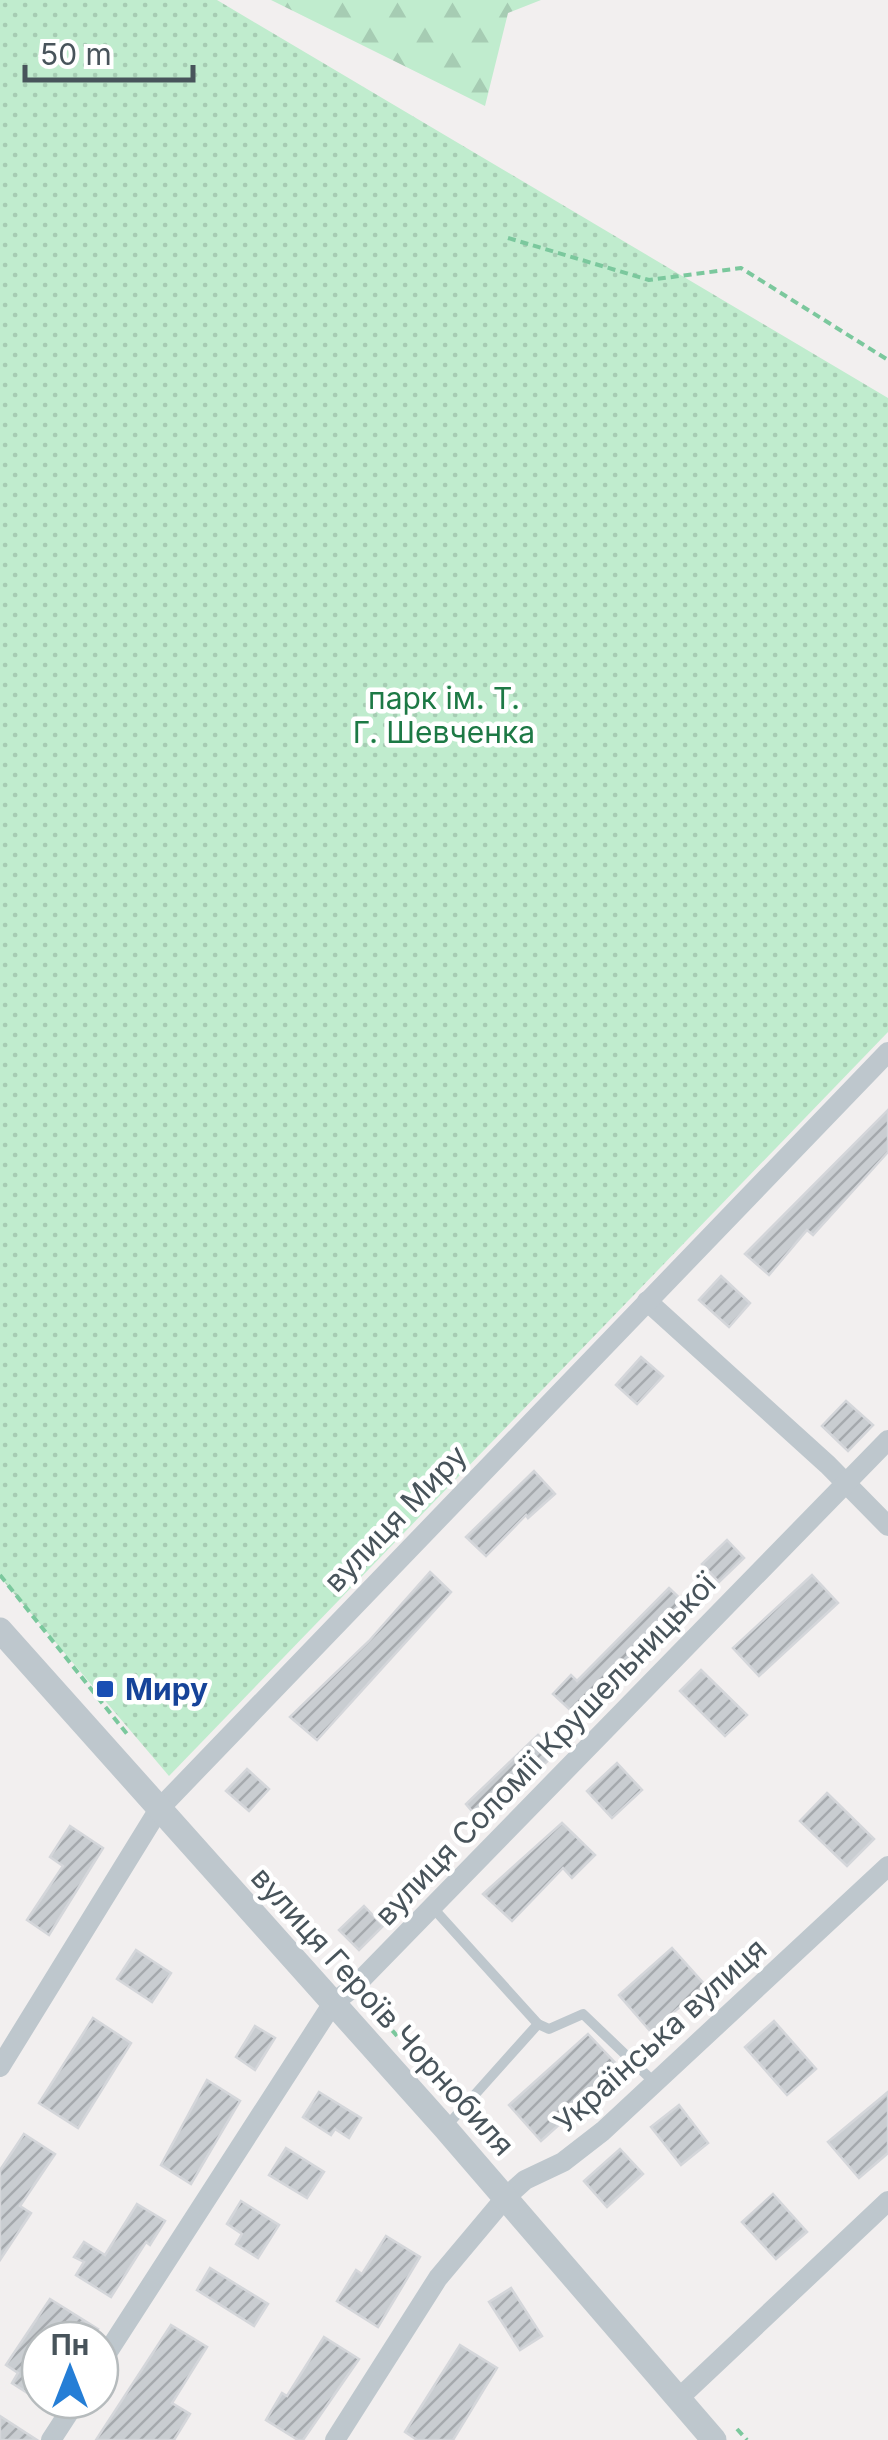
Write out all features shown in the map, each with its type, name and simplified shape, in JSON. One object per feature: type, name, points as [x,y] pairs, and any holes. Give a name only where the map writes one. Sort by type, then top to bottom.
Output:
[{"type":"street","name":"вулиця Миру","points":[[0,2068],[159,1809],[888,1052]]},
{"type":"street","points":[[647,1300],[888,1526]]},
{"type":"street","name":"вулиця Соломії Крушельницької","points":[[120,2333],[333,2003],[432,1907],[888,1440]]},
{"type":"street","name":"вулиця Героїв Чорнобиля","points":[[0,1630],[506,2197],[678,2399],[703,2436]]},
{"type":"street","name":"Українська вулиця","points":[[335,2440],[438,2278],[506,2197],[524,2180],[563,2162],[603,2132],[888,1866]]},
{"type":"street","points":[[678,2399],[888,2201]]},
{"type":"lane","points":[[432,1907],[538,2024],[550,2029],[584,2014],[655,2083]]},
{"type":"lane","points":[[445,2128],[538,2024]]},
{"type":"path","points":[[508,238],[649,280],[741,268],[888,360]]},
{"type":"green space","name":"парк ім. Т. Г. Шевченка","points":[[0,0],[217,0],[888,398],[888,1032],[169,1776],[0,1577]]},
{"type":"green space","points":[[271,0],[541,0],[508,13],[485,106]]},
{"type":"building","points":[[888,1110],[888,1152],[813,1235],[807,1230],[769,1275],[745,1254]]},
{"type":"building","points":[[721,1276],[750,1303],[729,1327],[699,1300]]},
{"type":"building","points":[[641,1357],[663,1376],[637,1404],[616,1385]]},
{"type":"building","points":[[846,1401],[873,1425],[848,1451],[822,1426]]},
{"type":"building","points":[[534,1471],[555,1494],[528,1518],[526,1515],[486,1556],[466,1537]]},
{"type":"building","points":[[727,1540],[744,1558],[719,1582],[702,1564]]},
{"type":"building","points":[[430,1572],[451,1592],[317,1740],[290,1717],[369,1641]]},
{"type":"building","points":[[812,1575],[838,1603],[759,1676],[733,1648]]},
{"type":"building","points":[[669,1588],[693,1611],[619,1689],[614,1684],[580,1719],[553,1694],[571,1675],[577,1681]]},
{"type":"building","points":[[701,1670],[747,1715],[725,1736],[680,1691]]},
{"type":"building","points":[[538,1735],[556,1753],[482,1823],[466,1804]]},
{"type":"building","points":[[617,1763],[642,1790],[612,1818],[587,1791]]},
{"type":"building","points":[[247,1769],[269,1789],[249,1811],[226,1791]]},
{"type":"building","points":[[827,1793],[874,1839],[847,1866],[800,1821]]},
{"type":"building","points":[[562,1823],[595,1855],[572,1878],[563,1868],[512,1921],[483,1894]]},
{"type":"building","points":[[70,1826],[103,1848],[49,1935],[27,1920],[63,1866],[50,1857]]},
{"type":"building","points":[[364,1906],[383,1926],[359,1950],[339,1930]]},
{"type":"building","points":[[672,1948],[705,1985],[651,2032],[619,1995]]},
{"type":"building","points":[[136,1950],[171,1973],[152,2002],[117,1979]]},
{"type":"building","points":[[93,2018],[131,2043],[78,2128],[39,2103]]},
{"type":"building","points":[[774,2021],[816,2069],[787,2095],[745,2047]]},
{"type":"building","points":[[255,2026],[275,2038],[255,2070],[236,2057]]},
{"type":"building","points":[[588,2034],[621,2069],[541,2141],[509,2105]]},
{"type":"building","points":[[207,2080],[240,2101],[191,2184],[161,2165]]},
{"type":"building","points":[[319,2092],[361,2118],[349,2138],[335,2129],[331,2135],[303,2117]]},
{"type":"building","points":[[888,2092],[888,2153],[859,2178],[828,2142]]},
{"type":"building","points":[[679,2105],[708,2143],[681,2165],[651,2127]]},
{"type":"building","points":[[24,2134],[55,2154],[20,2206],[31,2213],[0,2260],[0,2170]]},
{"type":"building","points":[[286,2148],[324,2172],[307,2198],[269,2175]]},
{"type":"building","points":[[620,2149],[643,2174],[607,2207],[584,2181]]},
{"type":"building","points":[[773,2194],[807,2232],[776,2259],[742,2222]]},
{"type":"building","points":[[241,2201],[279,2225],[258,2258],[236,2244],[242,2234],[227,2224]]},
{"type":"building","points":[[137,2204],[165,2221],[150,2245],[146,2242],[111,2297],[76,2275],[84,2262],[74,2257],[84,2242],[105,2255]]},
{"type":"building","points":[[386,2236],[420,2257],[378,2327],[337,2301],[356,2270],[362,2274]]},
{"type":"building","points":[[210,2268],[268,2304],[254,2326],[197,2290]]},
{"type":"building","points":[[511,2288],[542,2336],[520,2350],[489,2302]]},
{"type":"building","points":[[50,2299],[84,2320],[36,2320]]},
{"type":"building","points":[[171,2325],[207,2347],[172,2403],[190,2414],[174,2440],[96,2440],[109,2420],[120,2420],[120,2403]]},
{"type":"building","points":[[324,2337],[359,2359],[303,2440],[298,2440],[266,2420],[282,2393],[287,2396]]},
{"type":"building","points":[[20,2344],[20,2388],[12,2383],[18,2373],[6,2365]]},
{"type":"building","points":[[460,2345],[497,2368],[453,2440],[417,2440],[405,2432]]},
{"type":"building","points":[[0,2416],[37,2440],[0,2440]]},
{"type":"place","name":"Миру","points":[[105,1689]]}]
